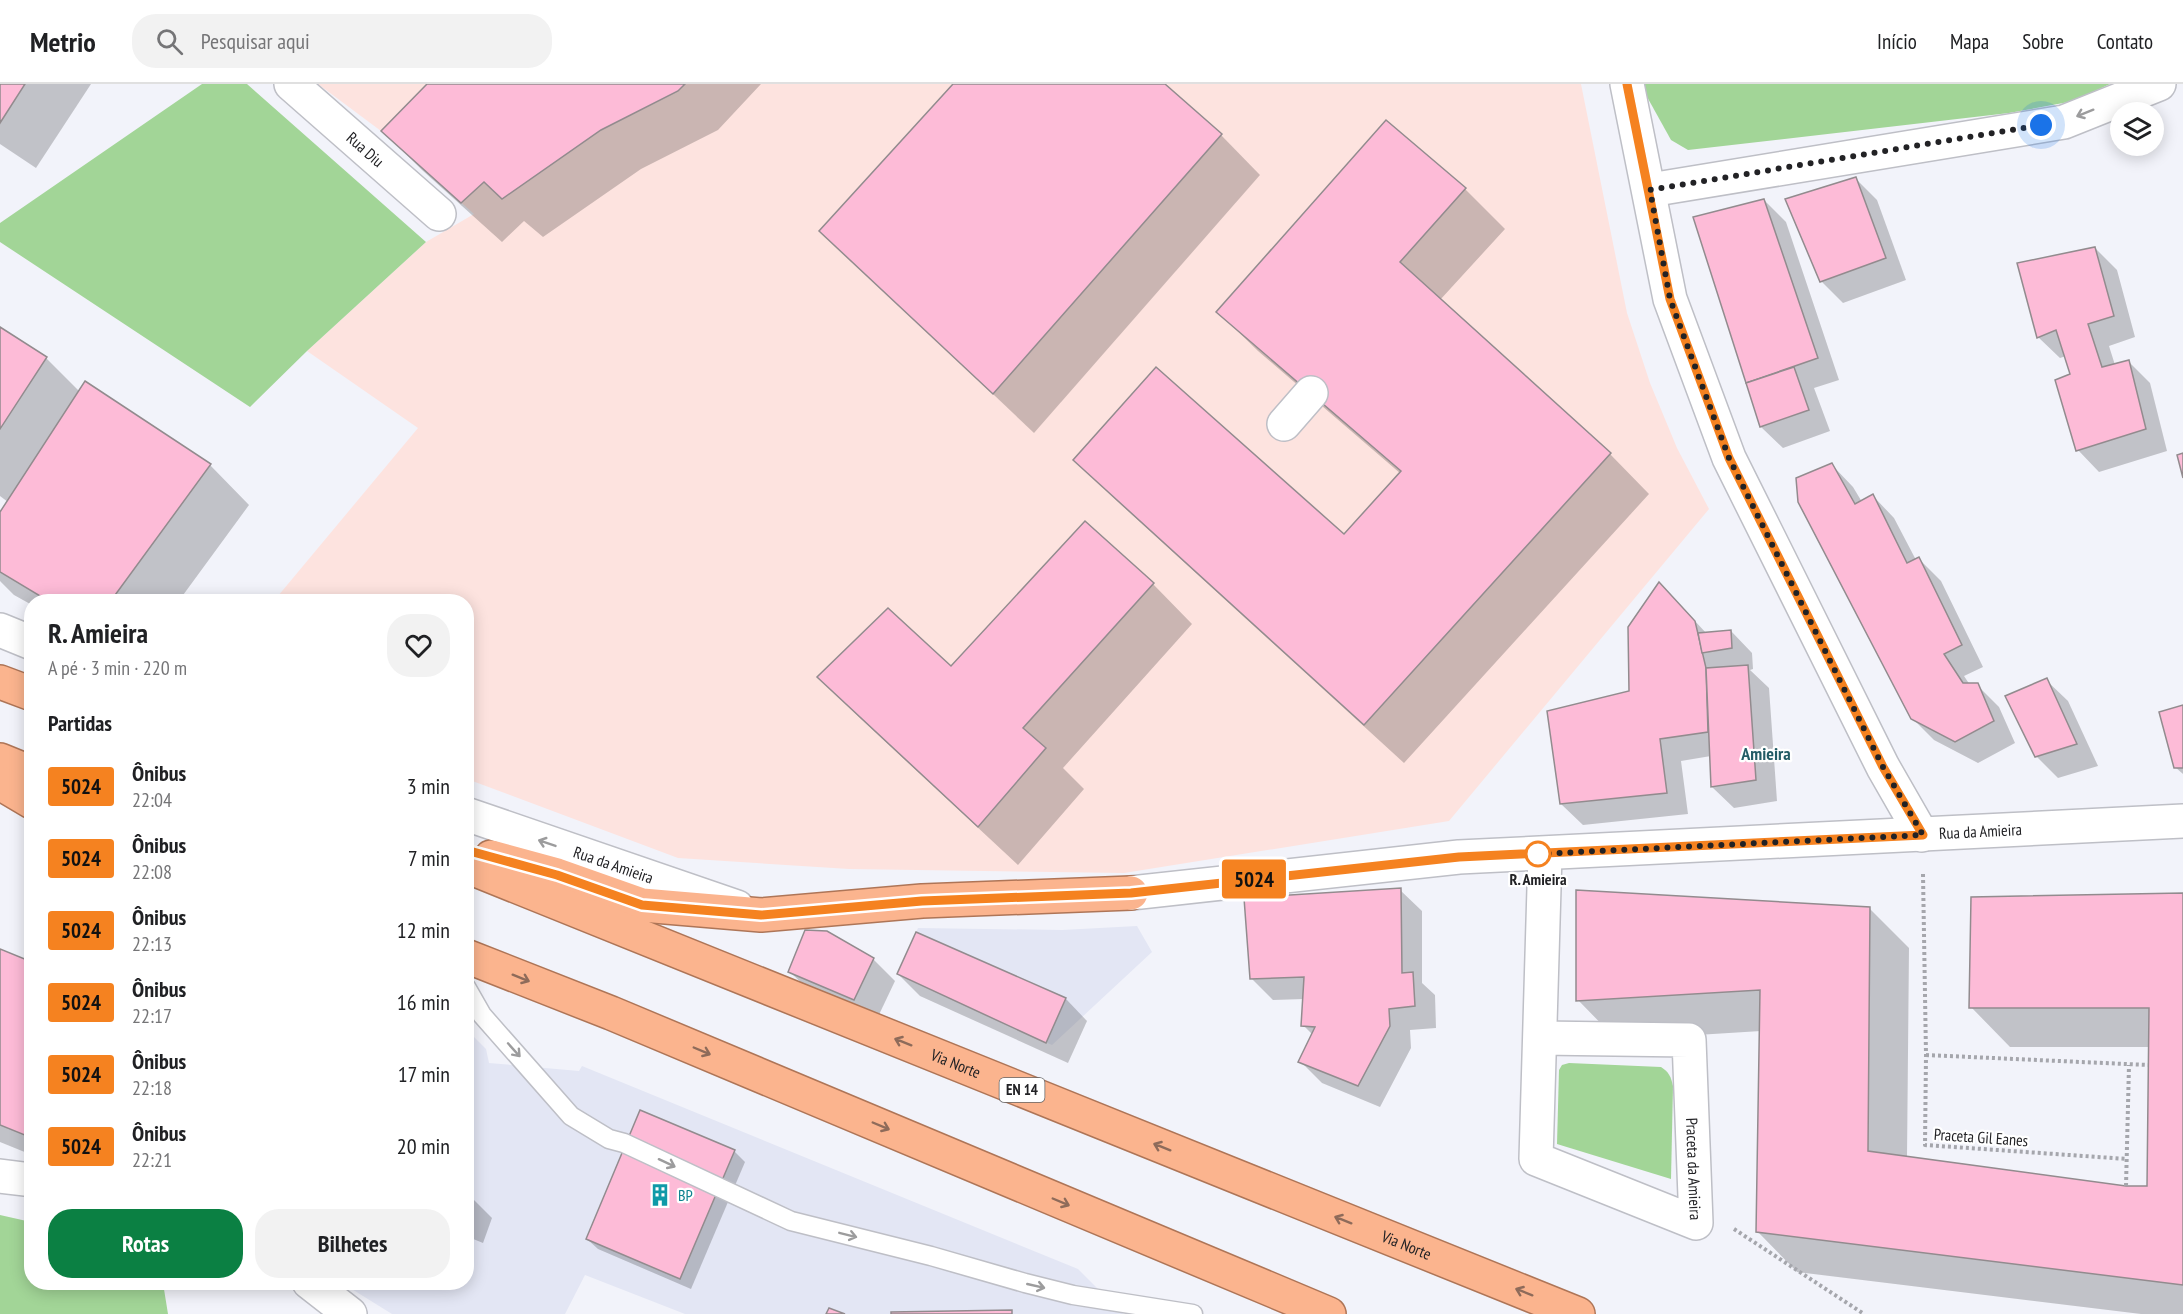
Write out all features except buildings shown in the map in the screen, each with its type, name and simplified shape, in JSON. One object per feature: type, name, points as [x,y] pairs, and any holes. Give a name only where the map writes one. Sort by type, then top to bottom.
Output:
[{"type":"highway","points":[[0,682],[24,691]]},
{"type":"highway","points":[[0,760],[24,770]]},
{"type":"highway","points":[[0,783],[24,797]]},
{"type":"highway","points":[[474,852],[557,875],[642,905],[761,915],[922,901],[1131,893]]},
{"type":"highway","name":"Via Norte","points":[[474,869],[1578,1314]]},
{"type":"highway","points":[[474,959],[611,1013],[1329,1314]]},
{"type":"street","name":"Rua Diu","points":[[291,84],[439,214]]},
{"type":"street","points":[[1627,84],[1670,299],[1729,458],[1883,767],[1923,835]]},
{"type":"street","points":[[1650,190],[2064,122],[2159,84]]},
{"type":"street","points":[[1284,424],[1311,393]]},
{"type":"street","points":[[0,630],[24,640]]},
{"type":"street","name":"Rua da Amieira","points":[[474,817],[761,915]]},
{"type":"street","name":"Rua da Amieira","points":[[1131,893],[1459,857],[2183,821]]},
{"type":"street","name":"Praceta da Amieira","points":[[1540,1038],[1689,1040],[1696,1223],[1536,1159],[1545,854]]},
{"type":"street","points":[[0,1176],[24,1179]]},
{"type":"street","points":[[319,1290],[350,1314]]},
{"type":"lane","points":[[474,1001],[482,1015],[571,1116],[609,1139],[624,1143],[791,1221],[932,1256],[1073,1295],[1193,1314]]},
{"type":"path","name":"Praceta Gil Eanes","points":[[1923,835],[1925,1145],[2127,1160]]},
{"type":"path","points":[[1926,1055],[2148,1065]]},
{"type":"path","points":[[2126,1186],[2129,1065]]},
{"type":"path","points":[[1695,1203],[1864,1314]]},
{"type":"shaded area","points":[[318,84],[1581,84],[1627,313],[1650,383],[1677,448],[1709,509],[1449,821],[1124,873],[849,869],[678,858],[474,782],[474,594],[280,594],[418,428],[307,351],[426,242],[474,214],[381,131]]},
{"type":"shaded area","points":[[1137,926],[1152,952],[1052,1045],[897,974],[918,928],[1062,930]]},
{"type":"shaded area","name":"BP","points":[[474,1037],[486,1049],[489,1063],[579,1071],[582,1066],[1078,1269],[1123,1314],[685,1314],[585,1275],[565,1314],[392,1314],[353,1290],[474,1290]]},
{"type":"green space","points":[[202,84],[247,84],[426,242],[307,351],[250,407],[0,242],[0,223]]},
{"type":"green space","points":[[1643,84],[2110,84],[2074,101],[2009,113],[1688,150],[1671,140],[1646,95]]},
{"type":"green space","points":[[1569,1063],[1661,1067],[1668,1073],[1673,1086],[1671,1179],[1557,1144],[1559,1070],[1562,1065]]},
{"type":"green space","points":[[0,1215],[24,1220],[24,1290],[164,1290],[168,1314],[0,1314]]},
{"type":"bus line","name":"5024","points":[[474,852],[557,875],[642,905],[761,915],[922,901],[1131,893],[1459,857],[1923,835],[1883,767],[1729,458],[1670,299],[1627,84]]},
{"type":"place","name":"R. Amieira","points":[[1538,854]]},
{"type":"place","name":"BP","points":[[660,1195]]},
{"type":"district","name":"Amieira","points":[[1766,754]]},
{"type":"route","points":[[1538,854],[1923,835],[1883,767],[1729,458],[1670,299],[1650,190],[2041,125]]}]
